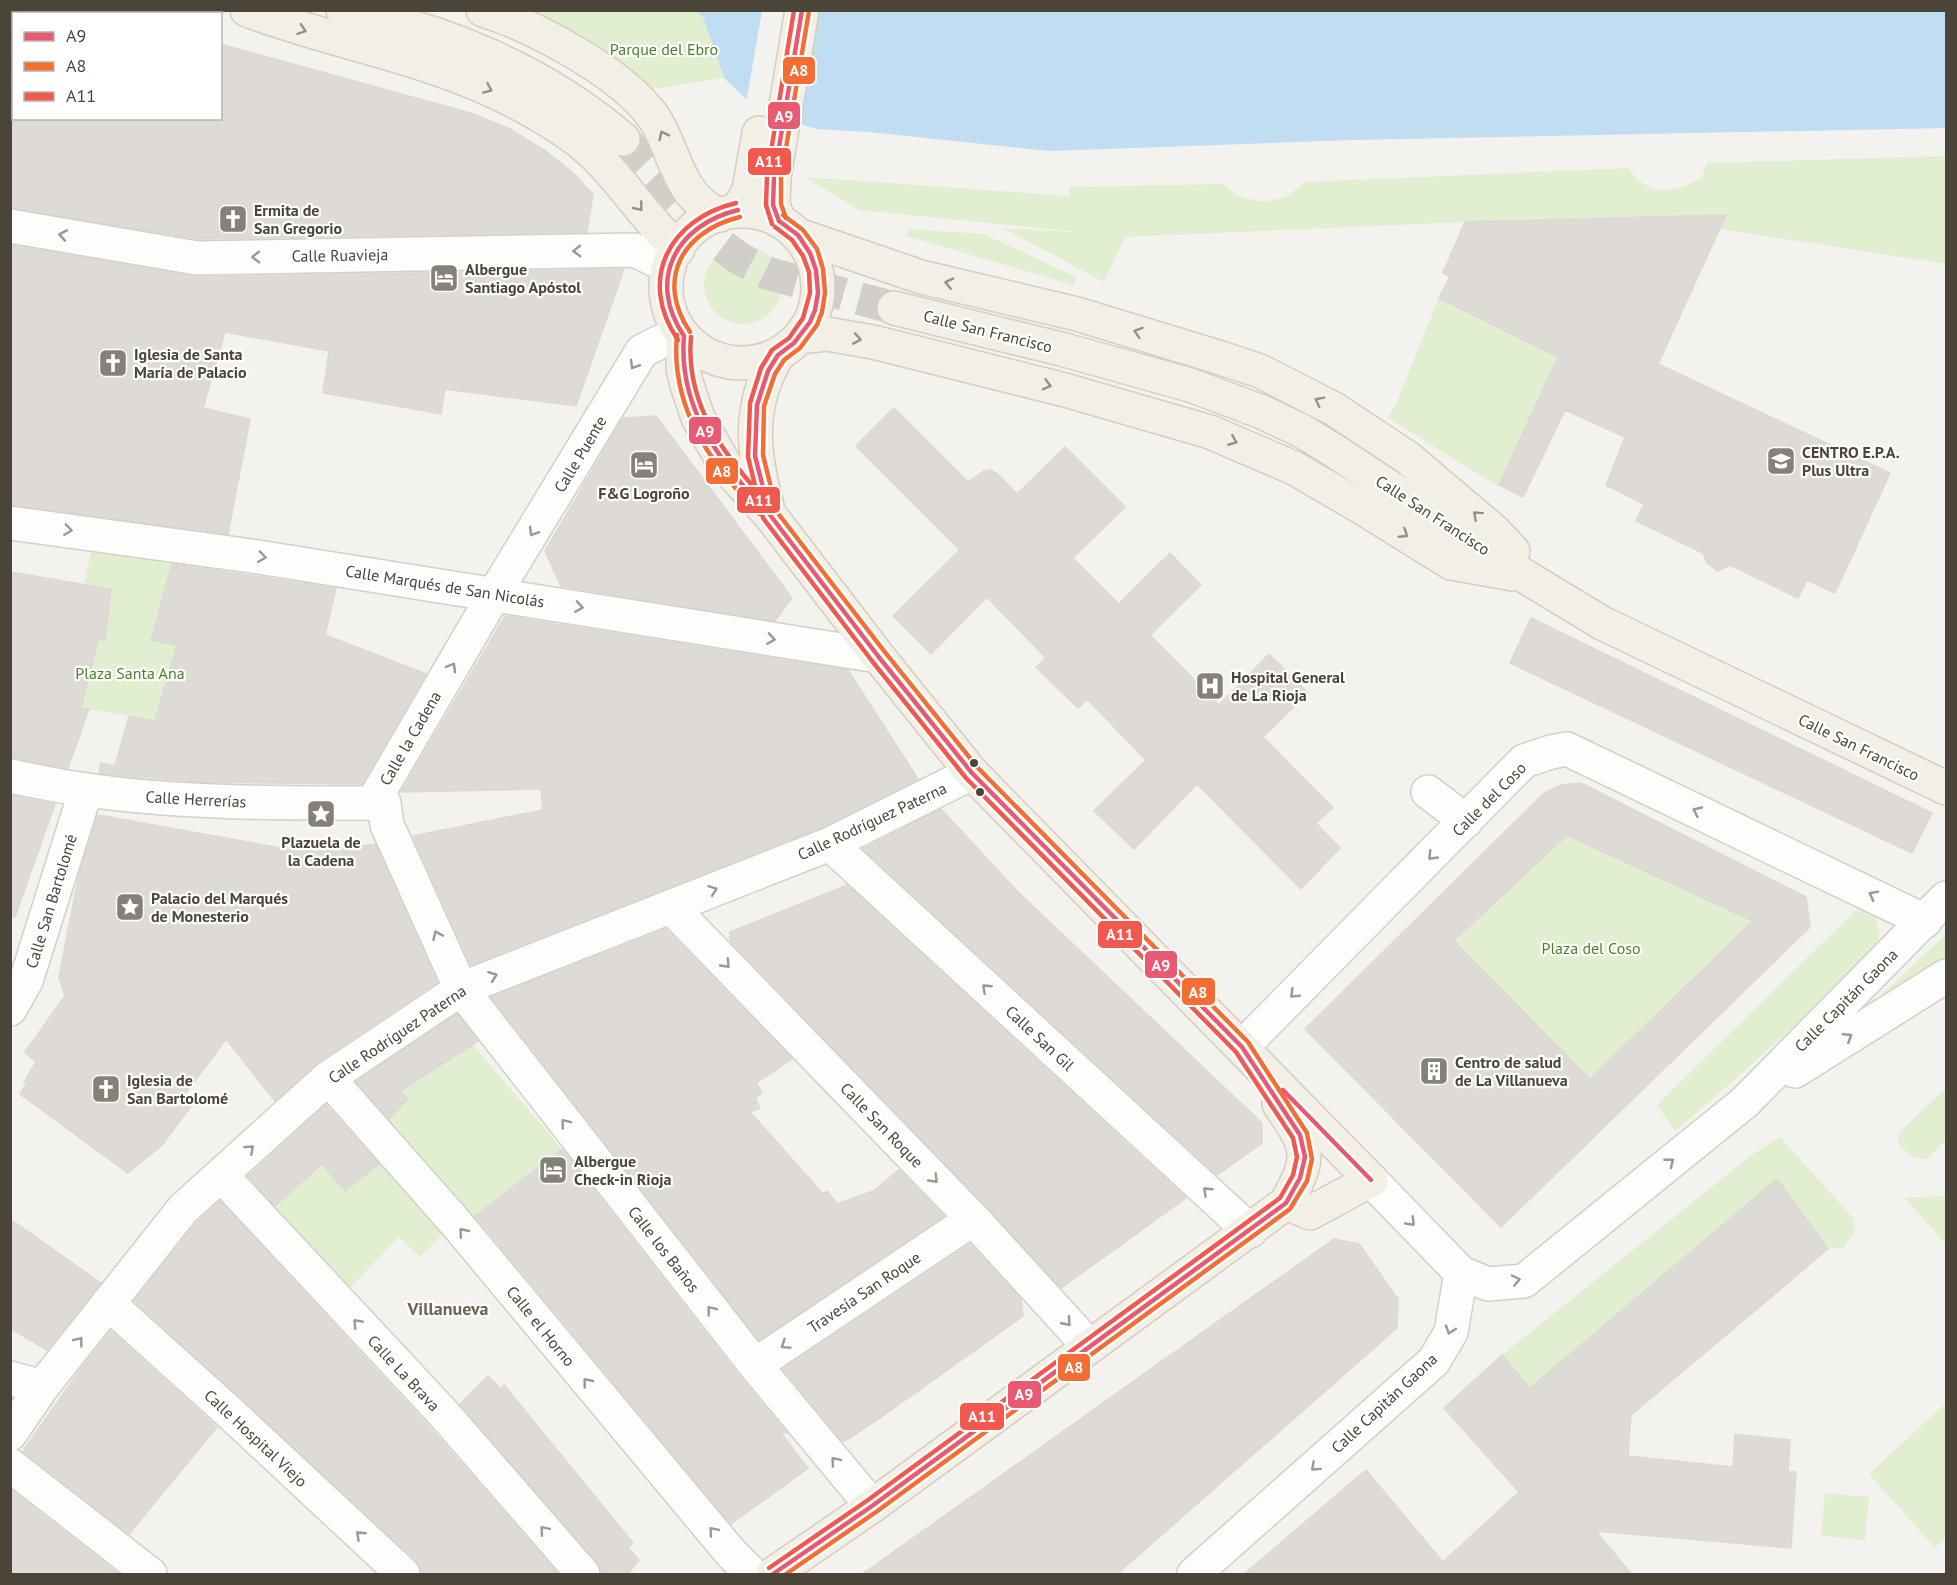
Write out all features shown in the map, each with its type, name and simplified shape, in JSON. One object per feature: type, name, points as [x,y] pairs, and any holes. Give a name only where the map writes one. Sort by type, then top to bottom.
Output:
[{"type":"main road","points":[[247,10],[314,34],[438,69],[489,89],[532,111],[577,140],[601,161],[651,221],[673,258]]},
{"type":"main road","points":[[343,10],[439,36],[495,58],[575,103],[623,139]]},
{"type":"main road","points":[[483,10],[534,30],[569,49],[635,96],[652,115],[665,136],[674,165],[691,192],[705,206],[729,212],[758,212],[788,228],[912,274],[1077,314],[1260,371],[1334,409],[1408,458],[1494,531],[1512,550],[1526,577]]},
{"type":"main road","points":[[770,515],[755,456],[757,405],[768,371],[815,310],[818,279],[810,253],[788,228],[773,205],[765,161],[780,10]]},
{"type":"main road","points":[[802,10],[765,161],[748,190],[729,212],[702,224],[686,237],[673,258],[667,299],[671,315],[682,334],[704,353],[734,363],[764,361],[789,346],[827,334],[884,345],[1065,390],[1210,432],[1294,468],[1451,563],[1526,577]]},
{"type":"main road","name":"Calle San Francisco","points":[[894,308],[1061,349],[1190,385],[1262,412],[1302,431],[1333,450],[1526,577],[1602,623],[1947,788]]},
{"type":"main road","points":[[682,334],[683,369],[698,418],[727,468],[770,515],[878,656],[972,773],[1371,1180],[1310,1213],[1286,1203]]},
{"type":"main road","points":[[773,1575],[872,1506],[1286,1203],[1300,1178],[1305,1157],[1300,1135],[1242,1047]]},
{"type":"street","name":"Calle Ruavieja","points":[[10,226],[197,258],[635,250],[673,258]]},
{"type":"street","name":"Calle Puente","points":[[495,593],[642,351],[682,334]]},
{"type":"street","name":"Calle Marqués de San Nicolás","points":[[10,522],[269,558],[878,656]]},
{"type":"street","name":"Calle la Cadena","points":[[461,989],[387,825],[384,803],[379,792],[495,593]]},
{"type":"street","name":"Calle del Coso","points":[[1242,1047],[1524,761],[1551,752],[1567,749],[1936,909]]},
{"type":"street","name":"Calle Rodríguez Paterna","points":[[10,1434],[42,1387],[183,1209],[328,1078],[461,989],[830,844],[972,773]]},
{"type":"street","name":"Calle Herrerías","points":[[10,776],[126,795],[255,802],[384,803]]},
{"type":"street","name":"Calle San Bartolomé","points":[[10,1009],[26,981],[86,790]]},
{"type":"street","points":[[1428,792],[1466,821]]},
{"type":"street","name":"Calle San Gil","points":[[830,844],[1250,1231]]},
{"type":"street","name":"Calle San Roque","points":[[670,907],[973,1219],[1089,1347]]},
{"type":"street","name":"Calle Capitán Gaona","points":[[1194,1575],[1434,1361],[1451,1332],[1461,1273],[1488,1284],[1524,1281],[1745,1102],[1936,909]]},
{"type":"street","name":"Calle Capitán Gaona","points":[[1745,1102],[1947,976]]},
{"type":"street","name":"Calle los Baños","points":[[461,989],[755,1365],[872,1506]]},
{"type":"street","name":"Calle el Horno","points":[[328,1078],[455,1222],[601,1400],[752,1575]]},
{"type":"street","name":"Calle La Brava","points":[[221,1175],[442,1413],[583,1575]]},
{"type":"street","points":[[1371,1180],[1461,1273]]},
{"type":"street","name":"Travesía San Roque","points":[[755,1365],[973,1219]]},
{"type":"street","name":"Calle Hospital Viejo","points":[[108,1304],[229,1412],[403,1575]]},
{"type":"street","points":[[10,1378],[42,1387]]},
{"type":"street","points":[[10,1465],[150,1575]]},
{"type":"green space","name":"Parque del Ebro","points":[[518,11],[695,11],[703,17],[724,78],[653,89],[580,34]]},
{"type":"green space","points":[[1946,156],[1946,264],[1719,229],[1725,215],[1465,222],[1125,237],[1104,282],[1003,228],[1088,233],[859,210],[805,177],[1069,196],[1070,187],[1222,184],[1238,196],[1263,202],[1286,197],[1305,182],[1629,168],[1644,184],[1662,190],[1682,187],[1702,177],[1707,163]]},
{"type":"green space","points":[[909,229],[984,234],[1076,277],[1074,285],[906,236]]},
{"type":"green space","points":[[735,246],[751,246],[765,252],[776,263],[782,277],[782,293],[776,307],[765,318],[751,324],[735,324],[721,318],[710,307],[704,293],[704,277],[710,263],[721,252]]},
{"type":"green space","points":[[1439,298],[1558,357],[1499,487],[1388,418],[1396,404]]},
{"type":"green space","name":"Plaza Santa Ana","points":[[91,552],[173,563],[151,640],[308,668],[164,690],[137,785],[114,782],[128,716],[81,708],[92,664],[11,624],[105,640],[111,589],[84,584]]},
{"type":"green space","name":"Plaza del Coso","points":[[1567,835],[1753,921],[1590,1079],[1455,942]]},
{"type":"green space","points":[[1863,903],[1874,909],[1880,937],[1867,960],[1675,1131],[1657,1105]]},
{"type":"green space","points":[[1946,934],[1946,962],[1855,1020]]},
{"type":"green space","points":[[472,1044],[562,1149],[470,1220],[381,1126],[408,1100],[393,1084]]},
{"type":"green space","points":[[1946,1088],[1946,1140],[1927,1159],[1914,1158],[1898,1144],[1900,1132]]},
{"type":"green space","points":[[1780,1137],[1854,1219],[1855,1232],[1844,1247],[1828,1249],[1777,1179],[1530,1388],[1502,1355],[1753,1154]]},
{"type":"green space","points":[[388,1157],[448,1229],[420,1257],[399,1237],[346,1292],[268,1212],[322,1164],[345,1190]]},
{"type":"green space","points":[[1946,1196],[1946,1245],[1905,1198]]},
{"type":"green space","points":[[1946,1403],[1946,1537],[1935,1548],[1869,1474]]},
{"type":"green space","points":[[1825,1493],[1869,1497],[1865,1540],[1821,1536]]},
{"type":"water","points":[[695,11],[1946,11],[1946,128],[1353,140],[1049,151],[869,132],[816,129],[778,117],[749,102],[724,78],[703,17]]},
{"type":"pier","points":[[762,11],[819,11],[799,127],[777,120],[746,103]]},
{"type":"building","points":[[222,45],[474,114],[512,130],[547,152],[572,172],[593,194],[587,232],[198,239],[10,208],[10,118],[12,120],[222,120]]},
{"type":"building","points":[[1726,215],[1658,364],[1890,473],[1835,593],[1807,580],[1798,598],[1730,565],[1718,571],[1707,563],[1703,553],[1636,521],[1644,504],[1606,485],[1625,437],[1565,410],[1523,497],[1499,485],[1558,357],[1439,298],[1450,276],[1443,273],[1465,222]]},
{"type":"building","points":[[10,245],[197,277],[624,269],[576,406],[445,389],[441,414],[323,393],[329,351],[225,332],[203,408],[250,419],[228,534],[10,505]]},
{"type":"building","name":"Hospital General de La Rioja","points":[[894,408],[968,482],[984,471],[991,470],[1017,494],[1065,447],[1125,507],[1073,558],[1119,604],[1170,553],[1201,585],[1150,635],[1219,705],[1269,654],[1308,693],[1263,737],[1333,808],[1316,823],[1340,848],[1301,889],[1197,784],[1134,849],[1094,811],[1146,760],[1087,699],[1078,708],[1036,667],[1046,658],[987,597],[931,654],[893,616],[960,550],[856,446]]},
{"type":"building","name":"F&G Logroño","points":[[656,416],[792,598],[775,621],[561,586],[545,551],[623,418]]},
{"type":"building","points":[[172,564],[336,588],[325,635],[426,674],[362,784],[199,782],[99,773],[101,763],[115,766],[129,716],[155,721],[177,645],[151,640]]},
{"type":"building","points":[[10,572],[111,589],[105,640],[98,639],[81,708],[89,709],[68,768],[10,758]]},
{"type":"building","points":[[505,616],[848,670],[918,779],[822,827],[471,965],[413,836],[543,810],[541,789],[401,792]]},
{"type":"building","points":[[1531,618],[1932,813],[1912,853],[1510,663]]},
{"type":"building","points":[[1581,783],[1806,897],[1810,927],[1501,1227],[1305,1029],[1544,793],[1561,785]],"holes":[[[1567,835],[1753,921],[1590,1079],[1454,941]]]},
{"type":"building","points":[[10,795],[55,804],[15,917],[10,916]]},
{"type":"building","points":[[941,809],[1018,892],[1262,1123],[1262,1143],[1217,1175],[863,849]]},
{"type":"building","points":[[98,815],[297,851],[345,849],[375,844],[437,982],[318,1062],[275,1101],[226,1039],[183,1097],[192,1105],[162,1145],[128,1173],[20,1094],[36,1062],[25,1052],[65,996],[59,977],[79,874]]},
{"type":"building","points":[[847,885],[1186,1198],[1061,1288],[986,1206],[730,941],[730,932]]},
{"type":"building","points":[[666,929],[792,1059],[756,1083],[762,1092],[755,1098],[760,1108],[750,1112],[823,1194],[827,1191],[837,1204],[873,1191],[899,1170],[944,1216],[759,1340],[491,997]]},
{"type":"building","points":[[457,1014],[478,1041],[400,1091],[408,1099],[389,1119],[356,1082]]},
{"type":"building","points":[[326,1105],[379,1164],[345,1191],[322,1164],[275,1206],[248,1176]]},
{"type":"building","points":[[562,1149],[740,1377],[787,1433],[780,1432],[808,1468],[731,1524],[475,1216]]},
{"type":"building","points":[[1777,1179],[1828,1249],[1631,1415],[1628,1456],[1733,1467],[1735,1434],[1790,1440],[1788,1472],[1796,1472],[1791,1548],[1596,1531],[1632,1575],[1243,1575],[1366,1470],[1443,1562],[1519,1492],[1444,1408],[1502,1355],[1530,1388]]},
{"type":"building","points":[[220,1201],[433,1431],[559,1575],[421,1575],[421,1568],[416,1560],[134,1301],[197,1222]]},
{"type":"building","points":[[10,1219],[101,1283],[47,1350],[10,1328]]},
{"type":"building","points":[[1334,1239],[1359,1244],[1398,1299],[1397,1328],[1116,1575],[861,1575]]},
{"type":"building","points":[[970,1244],[1021,1299],[1023,1316],[880,1418],[842,1441],[783,1369]]},
{"type":"building","points":[[111,1331],[217,1427],[129,1534],[23,1451],[80,1370]]},
{"type":"building","points":[[488,1376],[501,1389],[504,1385],[633,1543],[628,1547],[639,1560],[627,1575],[601,1575],[597,1562],[460,1404]]},
{"type":"building","points":[[10,1489],[120,1575],[10,1575]]},
{"type":"tunnel","points":[[623,139],[658,175],[711,237],[740,259],[767,273],[894,308]]},
{"type":"transit line","name":"A11","points":[[772,224],[766,205],[767,176],[794,10]]},
{"type":"transit line","name":"A9","points":[[779,221],[773,205],[774,177],[802,10]]},
{"type":"transit line","name":"A8","points":[[786,218],[781,204],[781,178],[809,11]]},
{"type":"transit line","name":"A11","points":[[678,340],[666,318],[660,296],[661,275],[666,255],[677,238],[693,223],[713,211],[736,203]]},
{"type":"transit line","name":"A9","points":[[684,336],[673,315],[668,295],[668,275],[674,258],[684,242],[698,228],[716,217],[738,210]]},
{"type":"transit line","name":"A8","points":[[783,215],[803,230],[817,249],[823,269],[825,293],[817,325],[800,348],[784,360],[775,374],[764,406],[763,455],[777,512],[978,768],[1248,1042],[1307,1133],[1312,1159],[1307,1181],[1290,1209],[876,1512],[786,1574]]},
{"type":"transit line","name":"A8","points":[[690,332],[680,313],[675,294],[675,276],[680,260],[689,246],[703,234],[720,224],[740,217]]},
{"type":"transit line","name":"A9","points":[[773,1574],[872,1506],[1286,1203],[1300,1178],[1305,1157],[1300,1135],[1242,1047],[972,773],[878,656],[770,515],[755,456],[757,405],[768,371],[778,355],[794,343],[810,322],[818,293],[816,270],[810,253],[798,235],[779,221]]},
{"type":"transit line","name":"A11","points":[[769,1568],[868,1500],[1280,1198],[1293,1175],[1297,1157],[1293,1138],[1236,1052],[966,778],[872,661],[763,518],[748,457],[750,403],[761,368],[772,350],[789,338],[803,318],[810,293],[809,272],[803,256],[792,240],[775,227]]},
{"type":"transit line","name":"A8","points":[[677,335],[680,387],[697,433],[725,475],[759,514]]},
{"type":"transit line","name":"A9","points":[[684,336],[684,362],[688,386],[704,430],[731,471],[764,509]]},
{"type":"transit line","name":"A11","points":[[691,337],[694,385],[701,407],[711,428],[737,468],[769,504]]},
{"type":"transit line","name":"A9","points":[[1283,1090],[1371,1180]]},
{"type":"place","name":"Ermita de San Gregorio","points":[[233,219]]},
{"type":"place","name":"Albergue Santiago Apóstol","points":[[444,278]]},
{"type":"place","name":"Iglesia de Santa María de Palacio","points":[[113,363]]},
{"type":"place","name":"CENTRO E.P.A. Plus Ultra","points":[[1781,461]]},
{"type":"place","name":"F&G Logroño","points":[[644,465]]},
{"type":"place","name":"Hospital General de La Rioja","points":[[1210,686]]},
{"type":"place","name":"Plazuela de la Cadena","points":[[321,814]]},
{"type":"place","name":"Palacio del Marqués de Monesterio","points":[[130,907]]},
{"type":"place","name":"Centro de salud de La Villanueva","points":[[1434,1071]]},
{"type":"place","name":"Iglesia de San Bartolomé","points":[[106,1089]]},
{"type":"place","name":"Albergue Check-in Rioja","points":[[553,1170]]},
{"type":"district","name":"Villanueva","points":[[448,1309]]}]
